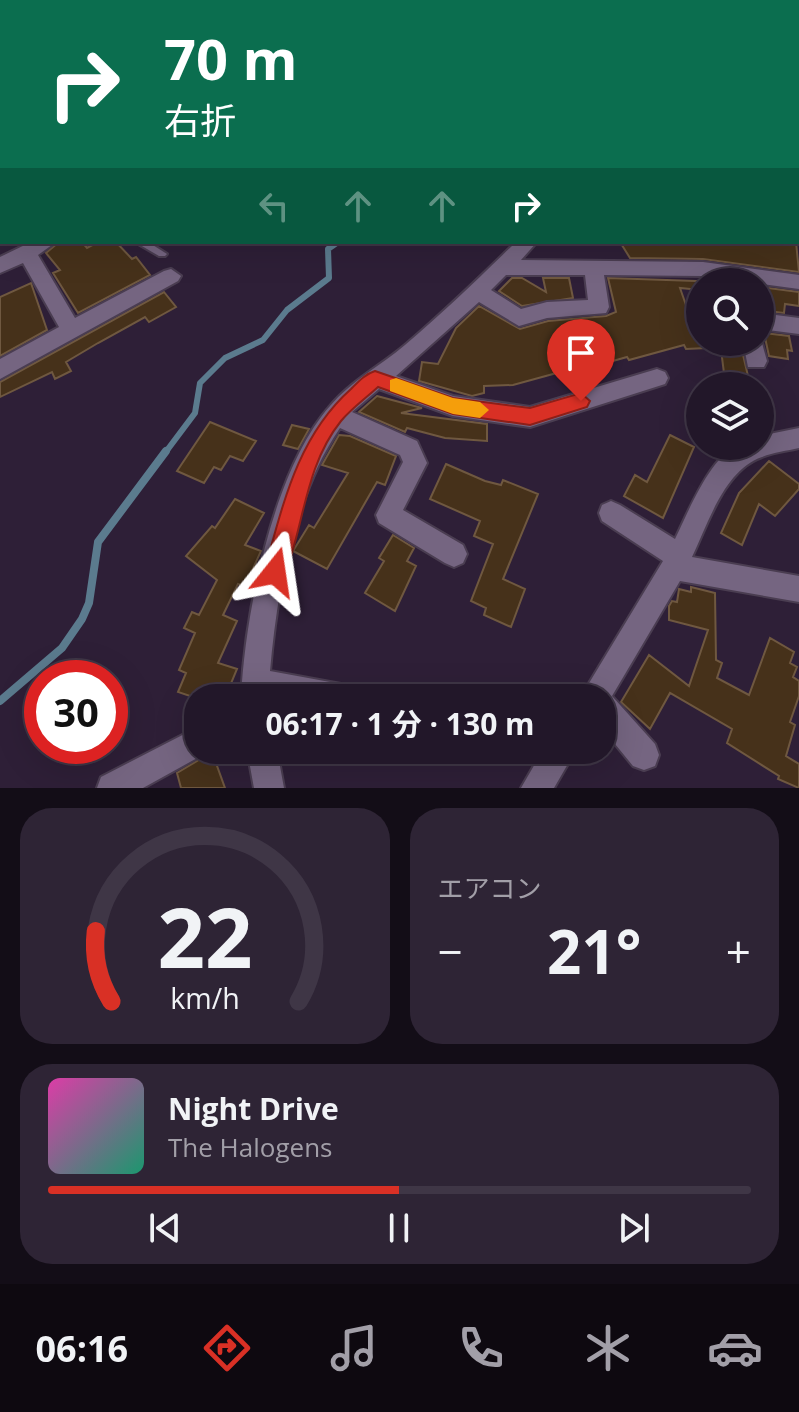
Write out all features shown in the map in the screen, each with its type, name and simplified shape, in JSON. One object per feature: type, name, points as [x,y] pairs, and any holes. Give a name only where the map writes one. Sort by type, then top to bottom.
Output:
[{"type":"street","points":[[0,266],[43,244]]},
{"type":"street","points":[[256,684],[262,622],[295,498],[316,444],[335,415],[375,378],[410,352],[526,244]]},
{"type":"street","points":[[27,253],[71,330]]},
{"type":"street","points":[[503,267],[686,269]]},
{"type":"street","points":[[477,291],[519,318],[547,310],[599,307],[594,270]]},
{"type":"street","points":[[0,370],[171,276]]},
{"type":"street","points":[[774,280],[799,282]]},
{"type":"street","points":[[774,320],[798,319]]},
{"type":"street","points":[[375,378],[453,406],[530,417],[657,378]]},
{"type":"street","points":[[335,415],[409,448],[415,463],[388,515],[454,554]]},
{"type":"street","points":[[603,684],[677,562],[716,484],[730,465],[754,448],[799,438]]},
{"type":"street","points":[[611,513],[677,562],[799,589]]},
{"type":"street","points":[[616,722],[644,755]]},
{"type":"street","points":[[112,788],[184,749]]},
{"type":"street","points":[[265,764],[269,788]]},
{"type":"street","points":[[536,788],[552,764]]},
{"type":"lane","points":[[144,244],[162,254]]},
{"type":"building","points":[[57,244],[84,244],[87,248],[94,244],[118,244],[132,259],[136,257],[150,275],[78,313],[53,273],[60,270],[46,253]]},
{"type":"building","points":[[621,244],[796,244],[799,272],[774,268],[703,259],[630,258]]},
{"type":"building","points":[[512,278],[522,278],[546,292],[543,278],[569,278],[573,298],[522,306],[499,291]]},
{"type":"building","points":[[608,278],[686,281],[686,289],[680,288],[686,305],[686,349],[684,345],[629,360],[627,357],[588,368],[586,365],[513,385],[484,386],[484,393],[472,396],[419,381],[422,362],[438,364],[456,328],[479,306],[520,329],[548,321],[606,316],[616,312]]},
{"type":"building","points":[[31,283],[47,330],[0,356],[0,297]]},
{"type":"building","points":[[774,289],[799,292],[799,306],[785,304],[784,313],[774,312]]},
{"type":"building","points":[[164,292],[176,307],[149,322],[145,317],[66,362],[71,371],[55,379],[52,372],[0,397],[0,382]]},
{"type":"building","points":[[774,334],[789,336],[792,351],[787,350],[788,359],[769,356],[774,356]]},
{"type":"building","points":[[722,356],[743,356],[747,372],[724,372]]},
{"type":"building","points":[[377,396],[422,408],[401,413],[487,424],[487,441],[445,438],[407,428],[405,432],[359,412]]},
{"type":"building","points":[[210,422],[256,441],[243,461],[230,456],[221,470],[214,467],[204,483],[177,471]]},
{"type":"building","points":[[292,425],[309,429],[298,449],[283,445]]},
{"type":"building","points":[[339,435],[350,436],[396,456],[385,485],[377,482],[327,569],[293,551],[309,525],[314,528],[348,473],[322,465]]},
{"type":"building","points":[[670,435],[686,443],[688,460],[663,518],[624,496],[635,475],[647,482]]},
{"type":"building","points":[[769,461],[799,484],[799,489],[775,516],[759,504],[742,545],[721,533],[739,493]]},
{"type":"building","points":[[446,464],[485,481],[501,485],[503,480],[538,494],[503,579],[525,589],[511,627],[484,615],[486,608],[471,601],[493,544],[474,536],[480,521],[430,499]]},
{"type":"building","points":[[235,499],[264,513],[245,545],[261,551],[245,586],[238,584],[223,615],[237,621],[218,663],[237,669],[231,684],[184,684],[184,694],[178,692],[186,673],[179,670],[195,633],[184,628],[192,612],[199,615],[217,580],[186,556],[212,526],[215,528]]},
{"type":"building","points":[[393,535],[414,548],[407,561],[416,566],[395,611],[365,593],[384,561],[379,558]]},
{"type":"building","points":[[691,587],[715,593],[716,660],[722,663],[717,678],[749,695],[770,638],[794,652],[790,663],[797,667],[793,677],[799,681],[799,696],[790,722],[795,725],[786,756],[799,764],[799,788],[778,779],[779,776],[727,743],[732,729],[670,693],[650,729],[621,702],[649,655],[689,686],[708,630],[669,620],[669,606],[672,601],[677,602],[679,589],[691,592]]},
{"type":"building","points":[[192,764],[216,764],[225,788],[181,788],[177,773]]},
{"type":"waterway","points":[[165,453],[195,413],[200,383],[225,358],[263,340],[287,310],[329,278],[328,249],[335,244]]},
{"type":"waterway","points":[[0,701],[62,648],[82,619],[89,603],[98,542],[166,451]]},
{"type":"slow traffic","points":[[396,386],[453,406],[480,410]]},
{"type":"route","points":[[275,572],[295,498],[316,444],[335,415],[375,378],[453,406],[530,417],[581,401]]}]
